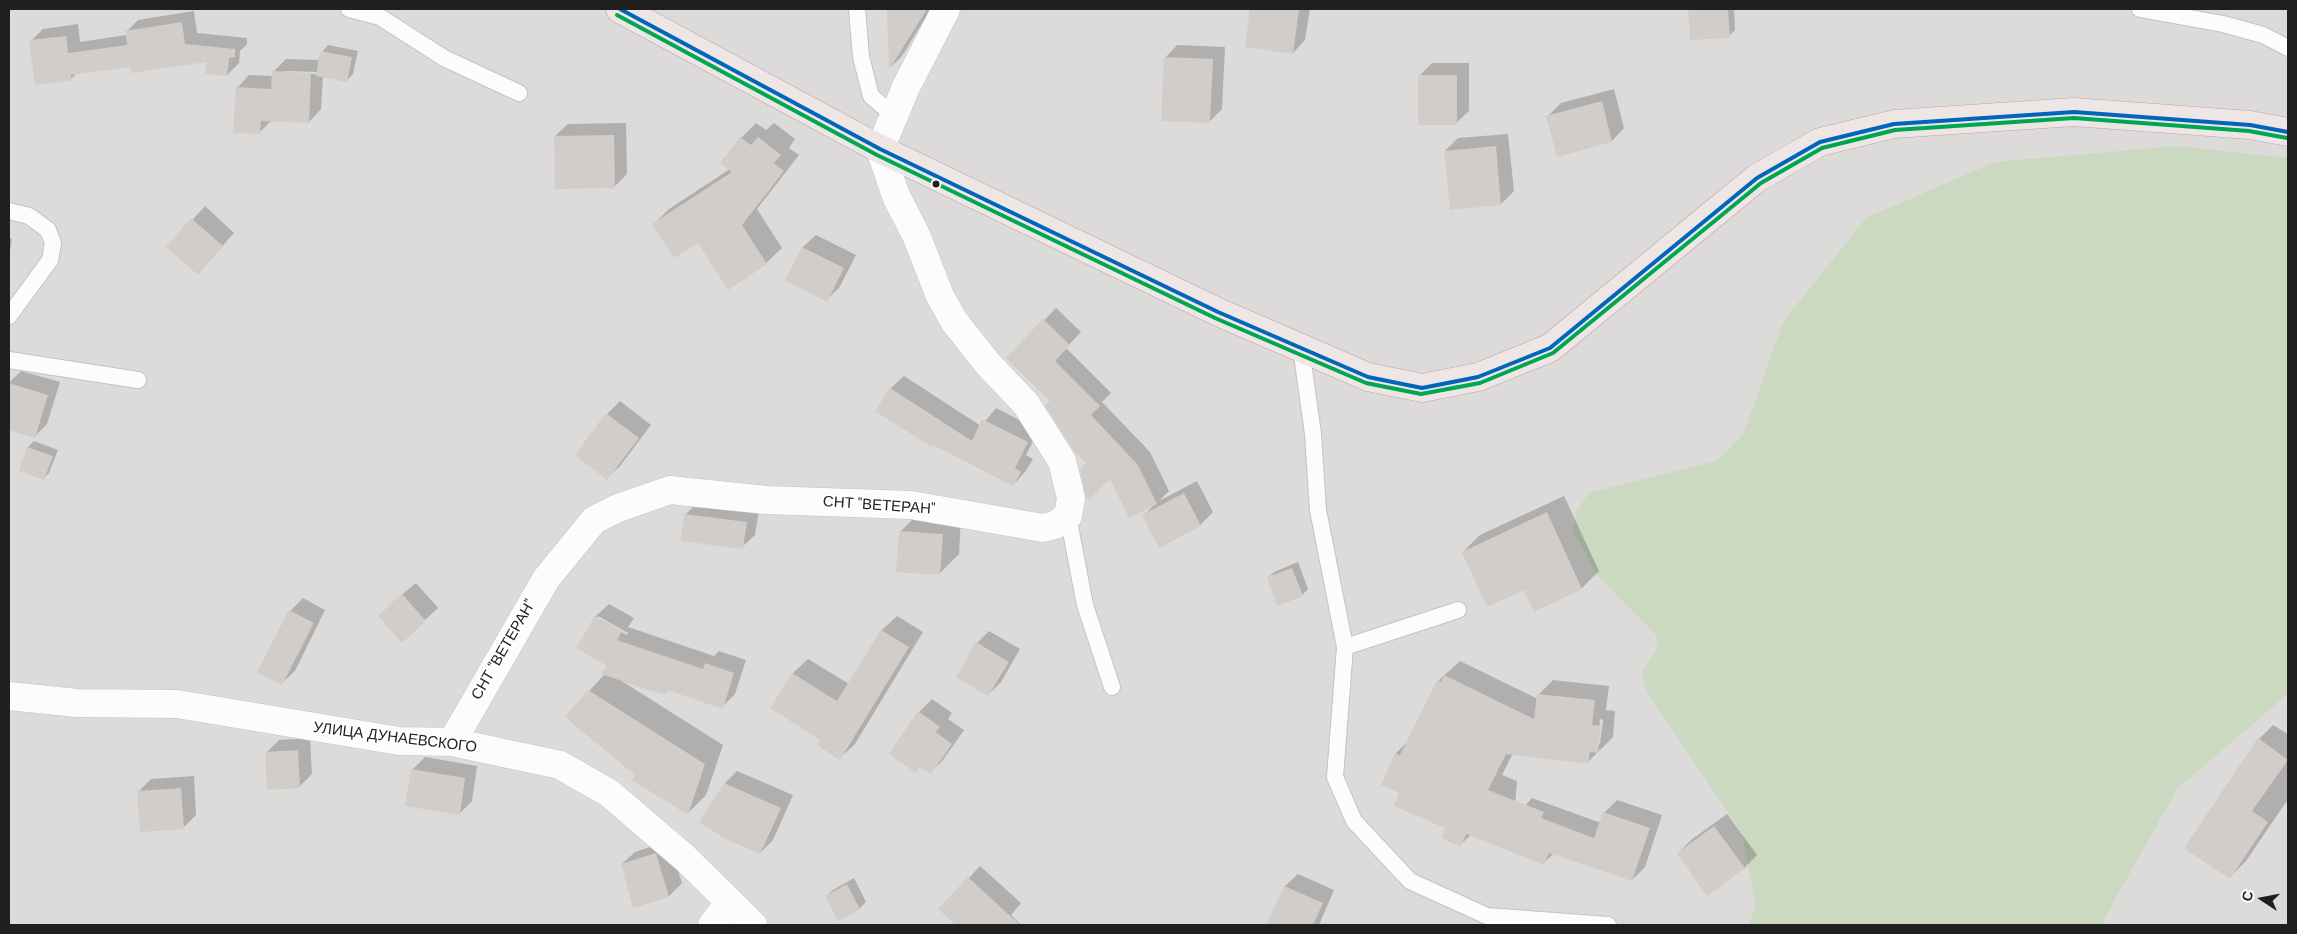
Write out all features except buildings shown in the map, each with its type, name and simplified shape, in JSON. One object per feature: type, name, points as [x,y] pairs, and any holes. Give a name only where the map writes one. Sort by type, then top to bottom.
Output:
[{"type":"highway","points":[[620,9],[880,149],[1208,308],[1368,377],[1422,388],[1478,377],[1550,348],[1757,178],[1820,142],[1894,124],[2074,112],[2250,125],[2288,132]]},
{"type":"street","points":[[947,9],[906,87],[880,149],[896,196],[916,235],[940,296],[954,321],[988,364],[1026,404],[1062,461],[1071,498],[1068,516]]},
{"type":"street","name":"СНТ \"ВЕТЕРАН\"","points":[[452,742],[546,579],[594,520],[618,508],[670,490],[766,500],[911,505],[1043,528],[1055,525],[1068,516]]},
{"type":"street","name":"УЛИЦА ДУНАЕВСКОГО","points":[[9,696],[77,703],[177,704],[399,741],[452,742],[560,766],[601,788],[685,858],[753,925]]},
{"type":"street","points":[[712,925],[730,902]]},
{"type":"lane","points":[[349,9],[380,17],[444,58],[519,93]]},
{"type":"lane","points":[[857,9],[862,57],[871,96],[894,116]]},
{"type":"lane","points":[[2140,9],[2222,24],[2263,35],[2288,48]]},
{"type":"lane","points":[[9,211],[28,216],[48,230],[53,243],[50,260],[9,316]]},
{"type":"lane","points":[[1301,348],[1313,434],[1318,510],[1345,647],[1335,777],[1354,821],[1410,882],[1487,916],[1608,925]]},
{"type":"lane","points":[[9,360],[138,380]]},
{"type":"lane","points":[[1068,516],[1085,605],[1112,687]]},
{"type":"lane","points":[[1345,647],[1458,610]]},
{"type":"shaded area","points":[[9,9],[2288,9],[2288,925],[9,925]]},
{"type":"green space","points":[[2177,146],[2288,158],[2288,694],[2177,789],[2105,917],[2104,925],[1749,925],[1756,906],[1742,833],[1647,692],[1641,673],[1657,650],[1656,635],[1597,575],[1573,531],[1576,512],[1589,493],[1717,461],[1744,433],[1783,322],[1866,218],[1995,162]]},
{"type":"transit line","points":[[620,9],[880,149],[1218,312],[1368,377],[1422,388],[1478,377],[1550,348],[1757,178],[1820,142],[1894,124],[2074,112],[2250,125],[2288,132]]},
{"type":"transit line","points":[[617,15],[877,155],[1215,318],[1366,383],[1421,394],[1480,383],[1553,353],[1761,183],[1822,148],[1895,130],[2074,118],[2249,131],[2287,138]]}]
